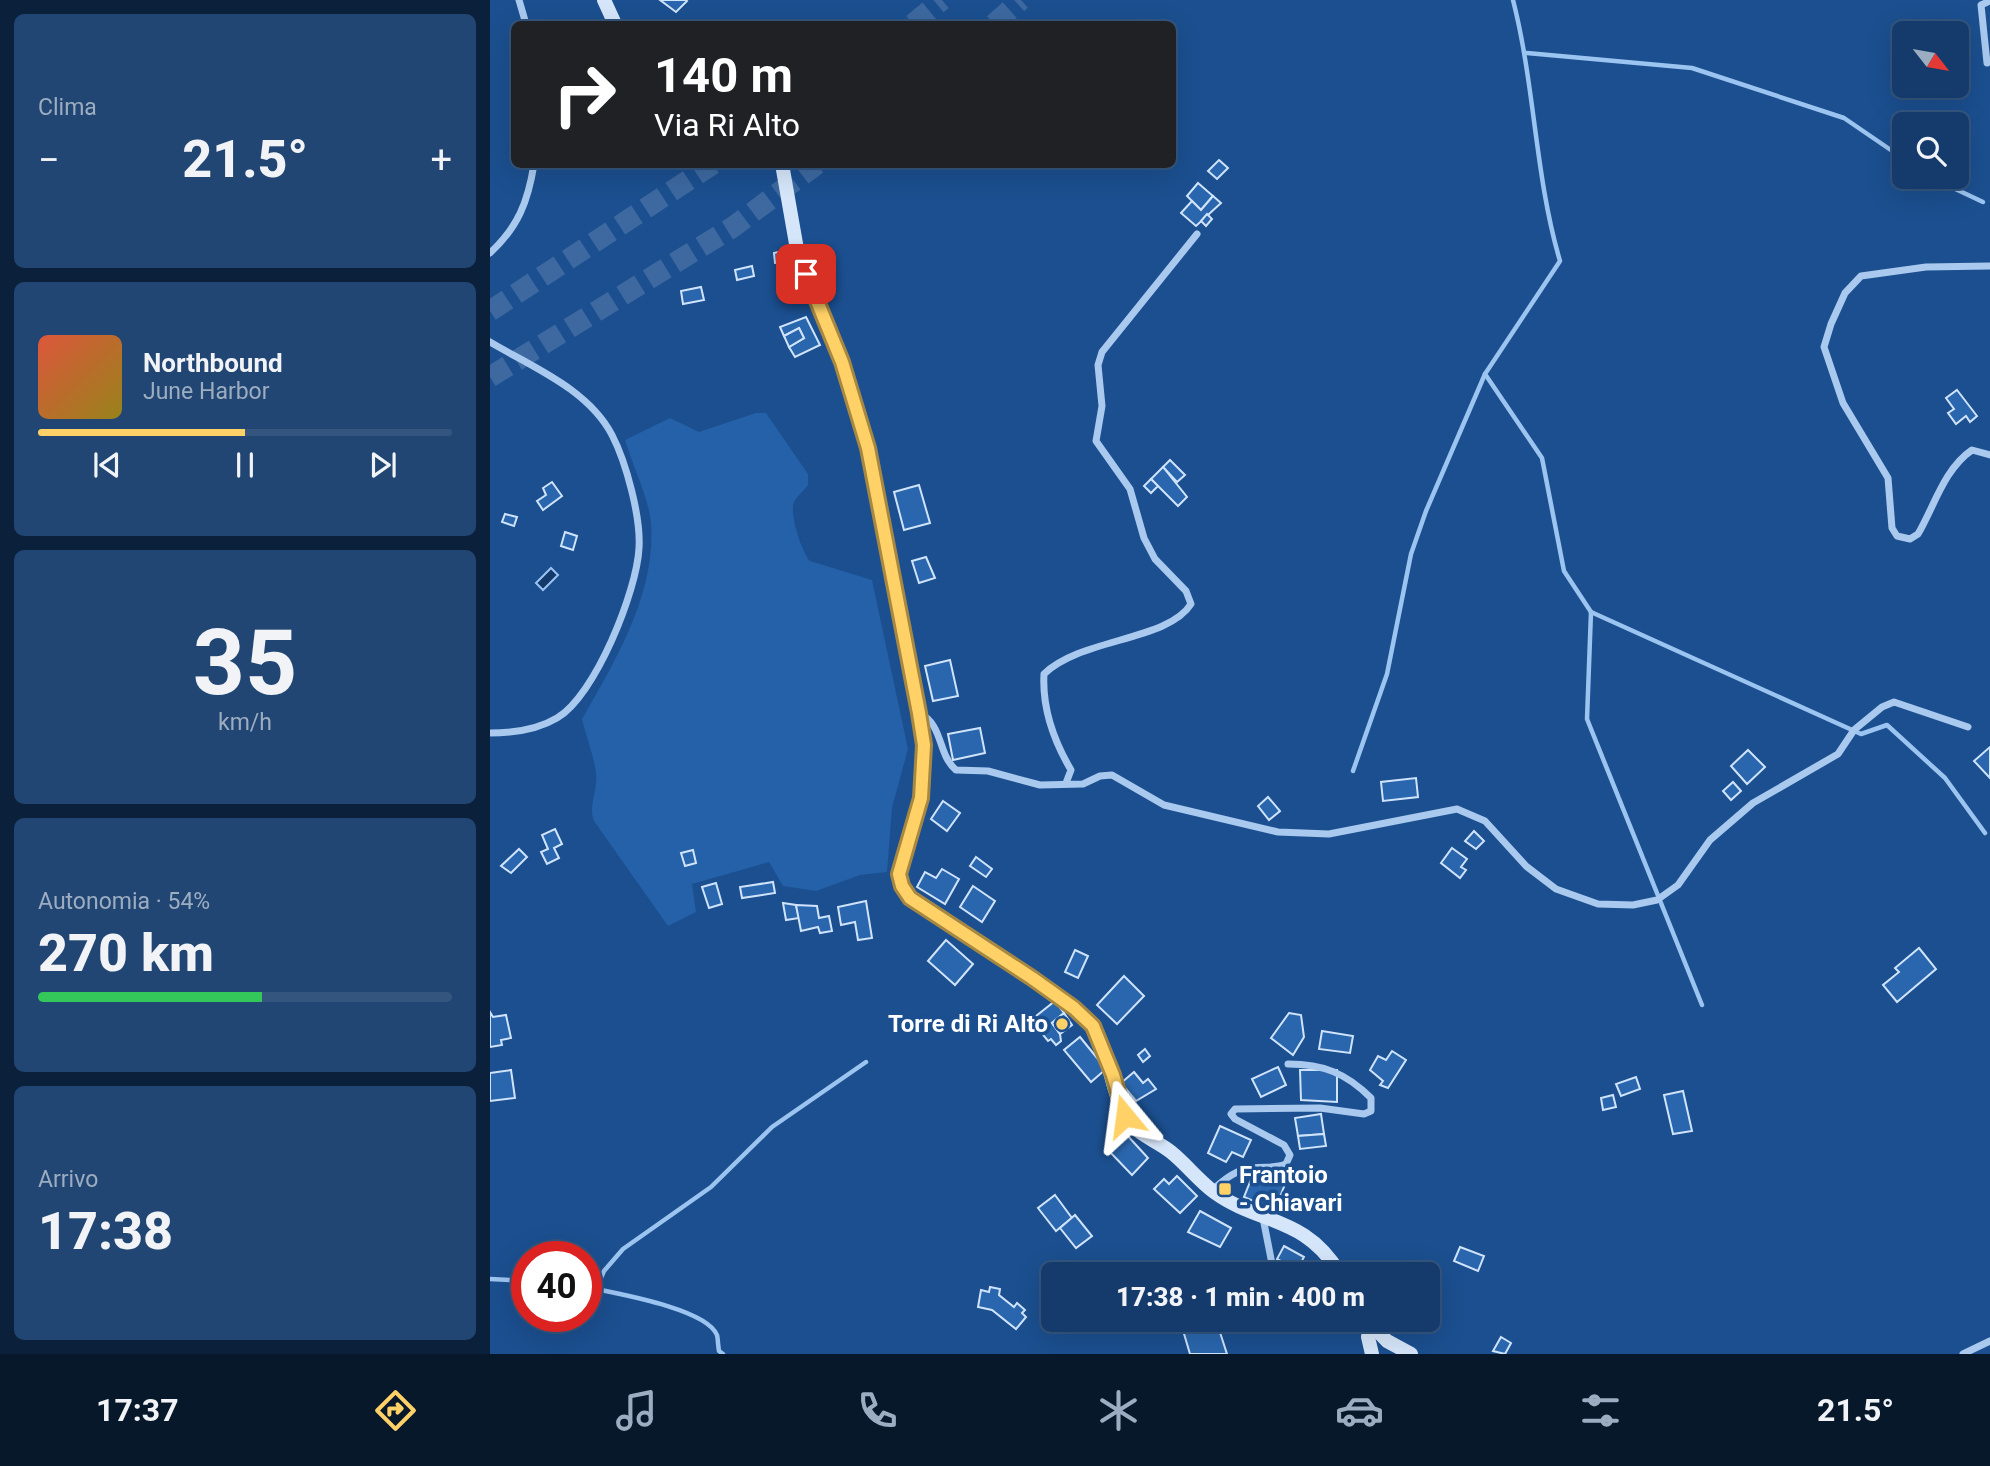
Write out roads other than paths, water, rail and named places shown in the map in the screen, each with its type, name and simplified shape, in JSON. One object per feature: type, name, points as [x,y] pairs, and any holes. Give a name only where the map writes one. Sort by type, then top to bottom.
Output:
[{"type":"street","points":[[519,0],[525,21]]},
{"type":"street","points":[[604,0],[614,21]]},
{"type":"street","points":[[1987,63],[1981,5],[1990,1]]},
{"type":"street","points":[[490,253],[504,240],[529,198],[533,168]]},
{"type":"street","points":[[783,168],[798,255],[842,362],[871,461],[919,713],[924,771],[921,798],[899,874],[902,886],[910,898],[1032,978],[1074,1008],[1093,1026],[1113,1075],[1125,1116],[1146,1137],[1168,1150],[1212,1190],[1286,1223],[1315,1243],[1332,1262]]},
{"type":"street","points":[[1066,783],[1071,770],[1055,741],[1043,691],[1044,674],[1057,662],[1103,643],[1161,626],[1184,615],[1191,604],[1186,591],[1155,559],[1130,489],[1096,442],[1096,428],[1101,406],[1098,365],[1102,352],[1197,234]]},
{"type":"street","points":[[1990,266],[1926,267],[1861,276],[1845,293],[1824,347],[1843,403],[1888,478],[1892,528],[1897,536],[1910,539],[1918,534],[1945,482],[1963,456],[1972,450],[1990,455]]},
{"type":"street","points":[[490,342],[574,392],[592,407],[611,434],[625,469],[639,546],[637,569],[622,610],[593,677],[573,706],[540,726],[490,733]]},
{"type":"street","points":[[919,713],[930,718],[936,726],[947,762],[956,770],[988,771],[1040,785],[1083,784],[1100,776],[1112,775],[1164,805],[1278,832],[1329,834],[1457,808],[1485,821],[1525,866],[1556,889],[1598,904],[1633,905],[1657,900],[1678,885],[1710,840],[1744,810],[1781,785],[1838,754],[1854,730],[1882,707],[1894,702],[1968,727]]},
{"type":"street","points":[[1212,1190],[1232,1173],[1253,1167],[1280,1167],[1286,1164],[1290,1154],[1284,1145],[1235,1119],[1231,1114],[1235,1109],[1320,1108],[1364,1114],[1371,1111],[1371,1098],[1345,1075],[1328,1068],[1288,1064]]},
{"type":"street","points":[[1262,1214],[1272,1262]]},
{"type":"street","points":[[1368,1332],[1372,1354]]},
{"type":"street","points":[[1378,1332],[1387,1341],[1411,1354]]},
{"type":"street","points":[[1963,1354],[1990,1341]]},
{"type":"waterway","points":[[1513,0],[1526,65],[1545,197],[1560,261],[1485,374],[1542,458],[1564,571],[1591,612],[1861,734],[1887,725],[1945,778],[1985,833]]},
{"type":"waterway","points":[[1527,53],[1692,68],[1844,118],[1892,151]]},
{"type":"waterway","points":[[1955,189],[1983,202]]},
{"type":"waterway","points":[[1353,771],[1387,674],[1411,554],[1426,511],[1485,374]]},
{"type":"waterway","points":[[1591,612],[1587,719],[1702,1005]]},
{"type":"waterway","points":[[602,1276],[623,1249],[711,1187],[772,1127],[866,1062]]},
{"type":"waterway","points":[[490,1279],[511,1280]]},
{"type":"waterway","points":[[602,1291],[658,1303],[696,1317],[709,1325],[717,1335],[719,1351],[723,1354]]},
{"type":"tunnel","points":[[917,21],[942,0]]},
{"type":"tunnel","points":[[997,21],[1021,0]]},
{"type":"tunnel","points":[[490,311],[707,168]]},
{"type":"tunnel","points":[[490,377],[733,227],[812,168]]},
{"type":"place","name":"Torre di Ri Alto","points":[[1062,1024]]},
{"type":"place","name":"Frantoio - Chiavari","points":[[1225,1189]]}]
